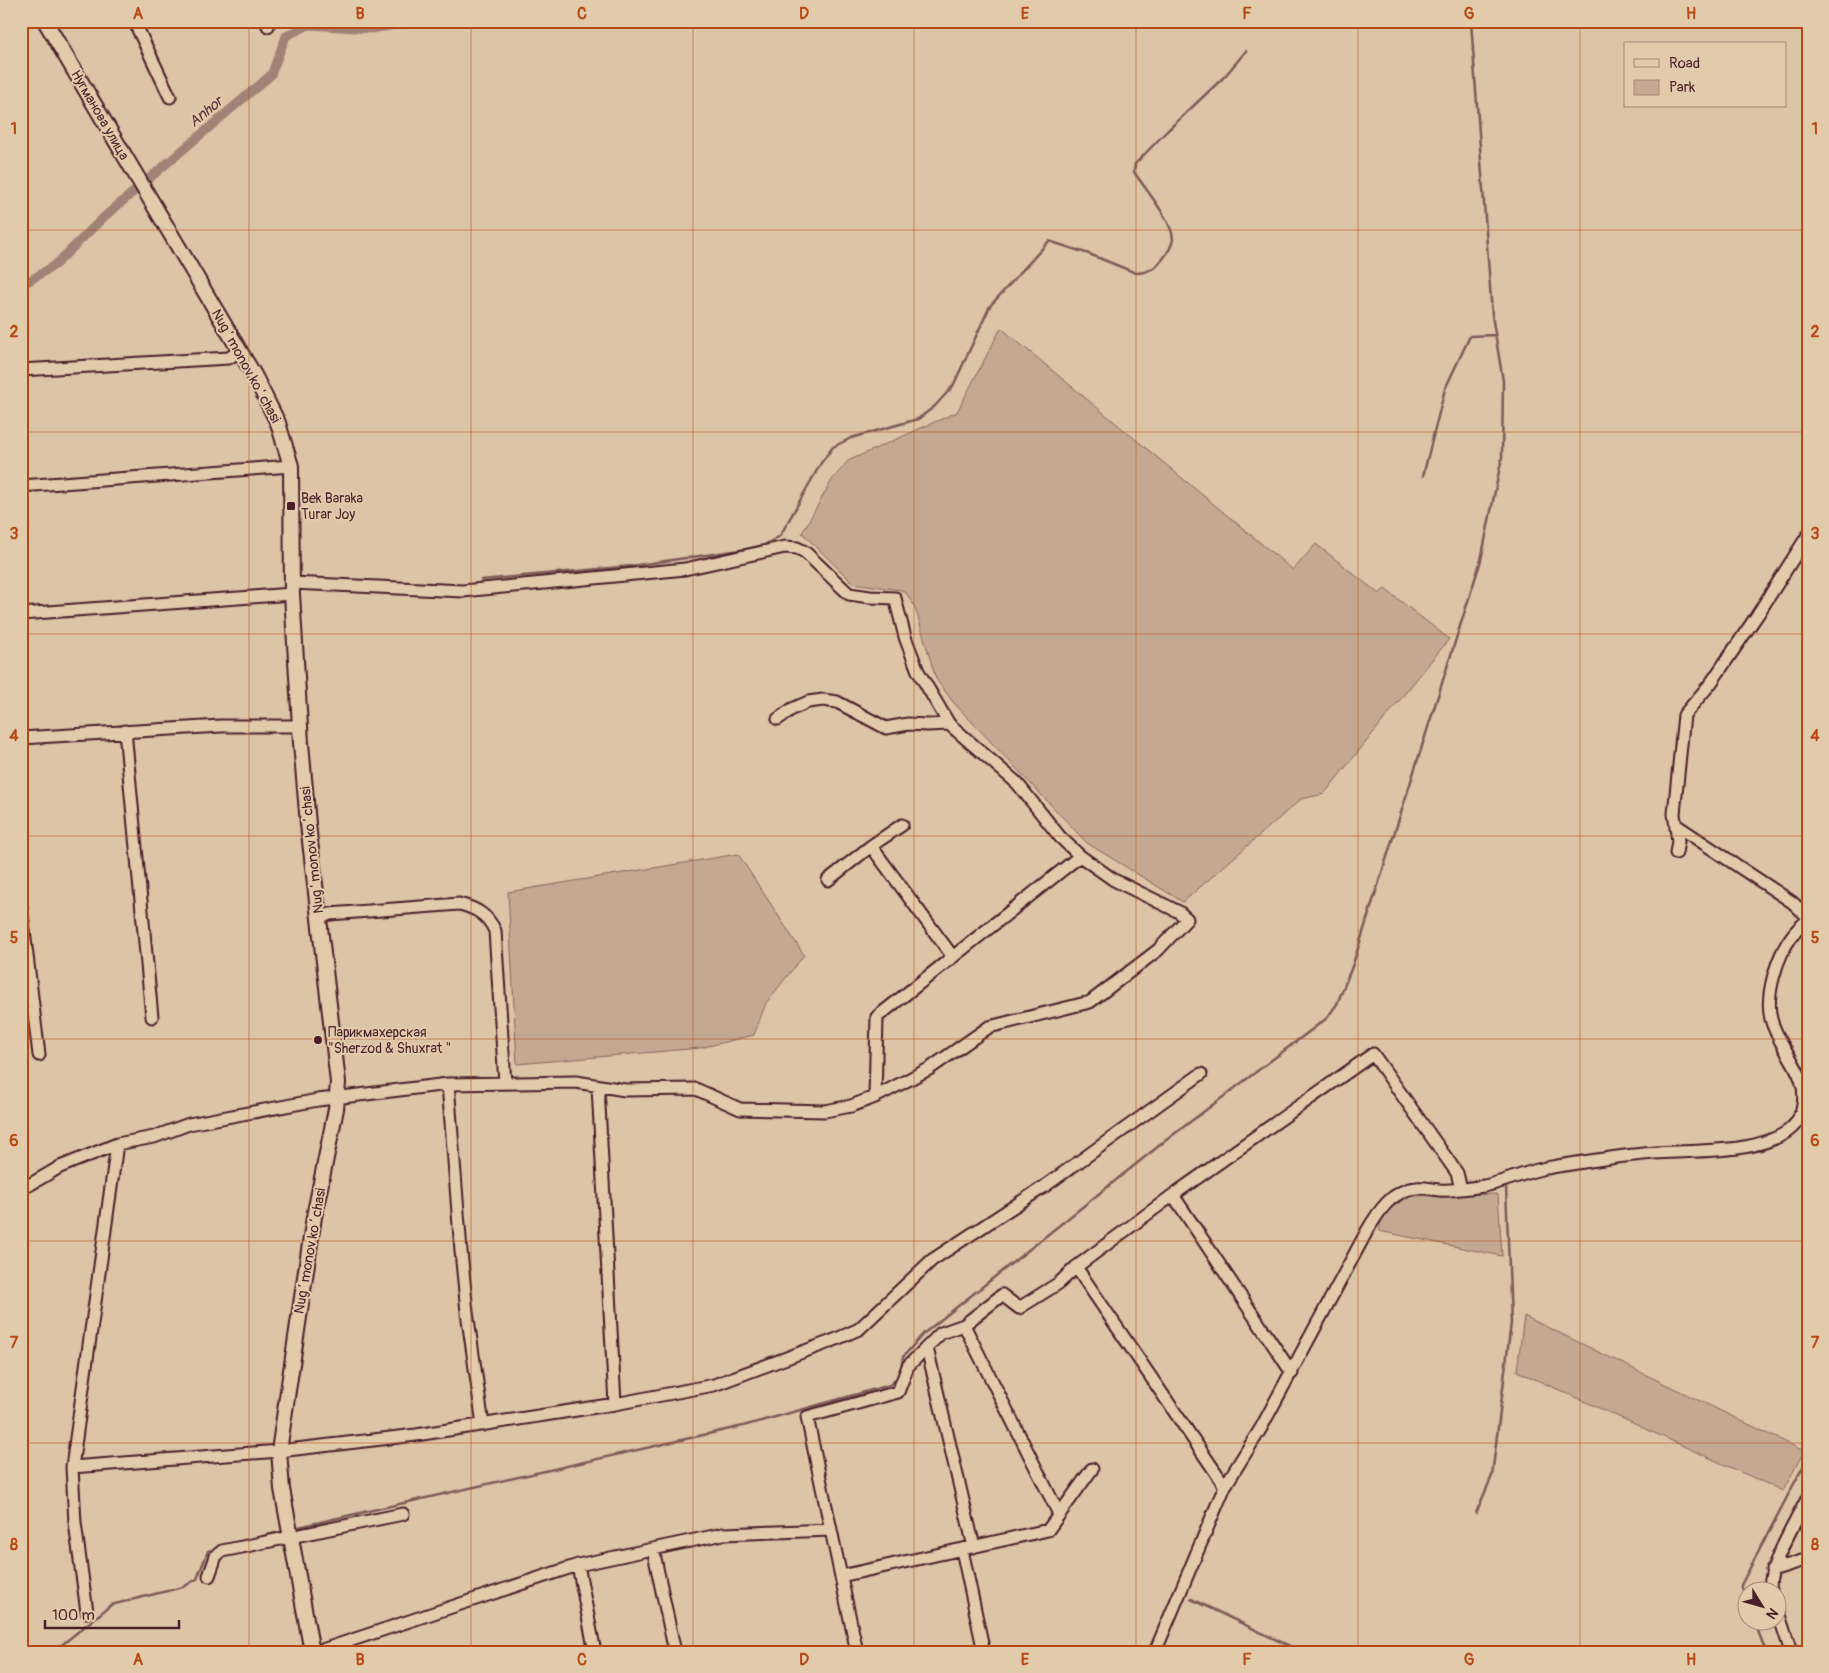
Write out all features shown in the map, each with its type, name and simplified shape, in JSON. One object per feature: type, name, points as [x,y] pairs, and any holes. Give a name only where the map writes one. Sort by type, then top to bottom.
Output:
[{"type":"main road","name":"Нугманова улица","points":[[45,21],[155,208]]},
{"type":"main road","name":"Nugʻmonov koʻchasi","points":[[155,208],[240,350],[273,411],[285,441],[291,466],[292,588],[300,726],[308,824],[335,1050],[338,1097],[334,1125],[314,1217],[280,1436],[279,1451],[282,1489],[291,1537]]},
{"type":"main road","points":[[291,1537],[312,1652]]},
{"type":"street","points":[[134,21],[170,97]]},
{"type":"street","points":[[21,370],[229,358],[240,350]]},
{"type":"street","points":[[21,486],[291,466]]},
{"type":"street","points":[[1676,853],[1678,841],[1674,814],[1684,715],[1710,683],[1758,614],[1808,535]]},
{"type":"street","points":[[21,614],[292,588],[464,591],[685,569],[774,548],[797,548],[813,558],[849,594],[895,598],[905,637],[918,671],[949,724],[1017,783],[1060,837],[1080,856],[1114,880],[1179,912],[1187,918],[1158,950],[1090,1002],[988,1027],[929,1069],[875,1097],[845,1108],[825,1111],[740,1109],[696,1089],[625,1090],[576,1082],[448,1084],[338,1097],[189,1124],[154,1136],[116,1144],[60,1167],[28,1186],[21,1186]]},
{"type":"street","points":[[778,719],[792,709],[808,702],[823,700],[838,702],[886,728],[908,724],[949,724]]},
{"type":"street","points":[[21,738],[221,726],[300,726]]},
{"type":"street","points":[[124,731],[152,1017]]},
{"type":"street","points":[[828,880],[871,846],[902,825]]},
{"type":"street","points":[[1155,1652],[1226,1486],[1262,1428],[1353,1256],[1383,1206],[1396,1196],[1412,1188],[1461,1189],[1486,1185],[1543,1169],[1644,1154],[1738,1148],[1783,1134],[1803,1121],[1804,1099],[1802,1082],[1777,1035],[1771,1020],[1769,1004],[1771,988],[1784,949],[1792,935],[1808,919],[1792,902],[1676,825]]},
{"type":"street","points":[[871,846],[953,957]]},
{"type":"street","points":[[875,1097],[877,1017],[1080,856]]},
{"type":"street","points":[[319,916],[459,904],[472,907],[483,914],[496,931],[505,1083]]},
{"type":"street","points":[[21,906],[39,1055]]},
{"type":"street","points":[[857,1652],[807,1417],[898,1392],[908,1366],[940,1333],[964,1325],[1002,1295],[1019,1308],[1059,1283],[1076,1267],[1173,1195],[1372,1054],[1457,1173],[1461,1189]]},
{"type":"street","points":[[72,1467],[279,1451],[416,1436],[615,1404],[714,1385],[859,1329],[932,1260],[1045,1186],[1201,1074]]},
{"type":"street","points":[[448,1084],[462,1269],[483,1425]]},
{"type":"street","points":[[598,1087],[615,1404]]},
{"type":"street","points":[[87,1612],[75,1523],[72,1467],[116,1144]]},
{"type":"street","points":[[1173,1195],[1292,1373]]},
{"type":"street","points":[[1076,1267],[1226,1486]]},
{"type":"street","points":[[964,1325],[1059,1514]]},
{"type":"street","points":[[927,1348],[974,1547]]},
{"type":"street","points":[[841,1576],[1048,1530],[1092,1469]]},
{"type":"street","points":[[1771,1580],[1772,1570],[1808,1496]]},
{"type":"street","points":[[209,1576],[216,1556],[222,1551],[403,1514]]},
{"type":"street","points":[[316,1652],[578,1565],[723,1534],[831,1530]]},
{"type":"street","points":[[653,1549],[674,1652]]},
{"type":"street","points":[[962,1550],[984,1652]]},
{"type":"street","points":[[1772,1570],[1808,1559]]},
{"type":"street","points":[[578,1565],[595,1652]]},
{"type":"street","points":[[1784,1630],[1792,1652]]},
{"type":"green space","points":[[1001,328],[1293,570],[1316,544],[1379,594],[1385,589],[1449,639],[1324,794],[1301,799],[1183,902],[1087,843],[953,702],[936,679],[915,607],[907,594],[901,590],[853,583],[802,533],[832,480],[848,461],[957,412]]},
{"type":"green space","points":[[738,854],[804,955],[766,1003],[754,1035],[700,1048],[517,1064],[508,892]]},
{"type":"green space","points":[[1498,1194],[1502,1256],[1379,1231],[1383,1212],[1411,1196]]},
{"type":"green space","points":[[1524,1316],[1804,1451],[1783,1491],[1517,1371]]},
{"type":"waterway","name":"Anhor","points":[[21,286],[55,265],[104,217],[271,75],[286,36],[309,25],[371,29],[420,21]]},
{"type":"waterway","points":[[294,1528],[743,1426],[890,1385],[900,1375],[903,1357],[923,1334],[1165,1141],[1327,1018],[1337,1004],[1353,964],[1481,560],[1502,457],[1503,381],[1492,315],[1471,21]]},
{"type":"waterway","points":[[481,580],[631,566],[761,547],[780,536],[821,463],[833,447],[851,438],[918,419],[935,406],[953,386],[990,306],[1049,241],[1089,254],[1136,273],[1150,270],[1159,263],[1172,245],[1172,232],[1151,195],[1134,172],[1135,164],[1225,76],[1246,51]]},
{"type":"waterway","points":[[1423,476],[1445,389],[1470,336],[1495,335]]},
{"type":"waterway","points":[[1808,1121],[1803,1127],[1808,1141]]},
{"type":"waterway","points":[[1476,1513],[1492,1476],[1511,1323],[1506,1186]]},
{"type":"waterway","points":[[1744,1580],[1808,1457]]},
{"type":"waterway","points":[[243,1541],[284,1531]]},
{"type":"waterway","points":[[53,1652],[111,1605],[183,1587],[197,1579],[208,1551],[219,1548]]},
{"type":"waterway","points":[[1191,1599],[1302,1652]]},
{"type":"waterway","points":[[1758,1630],[1766,1652]]},
{"type":"place","name":"Bek Baraka Turar Joy","points":[[291,506]]},
{"type":"place","name":"Парикмахерская \"Sherzod & Shuxrat \"","points":[[318,1040]]}]
